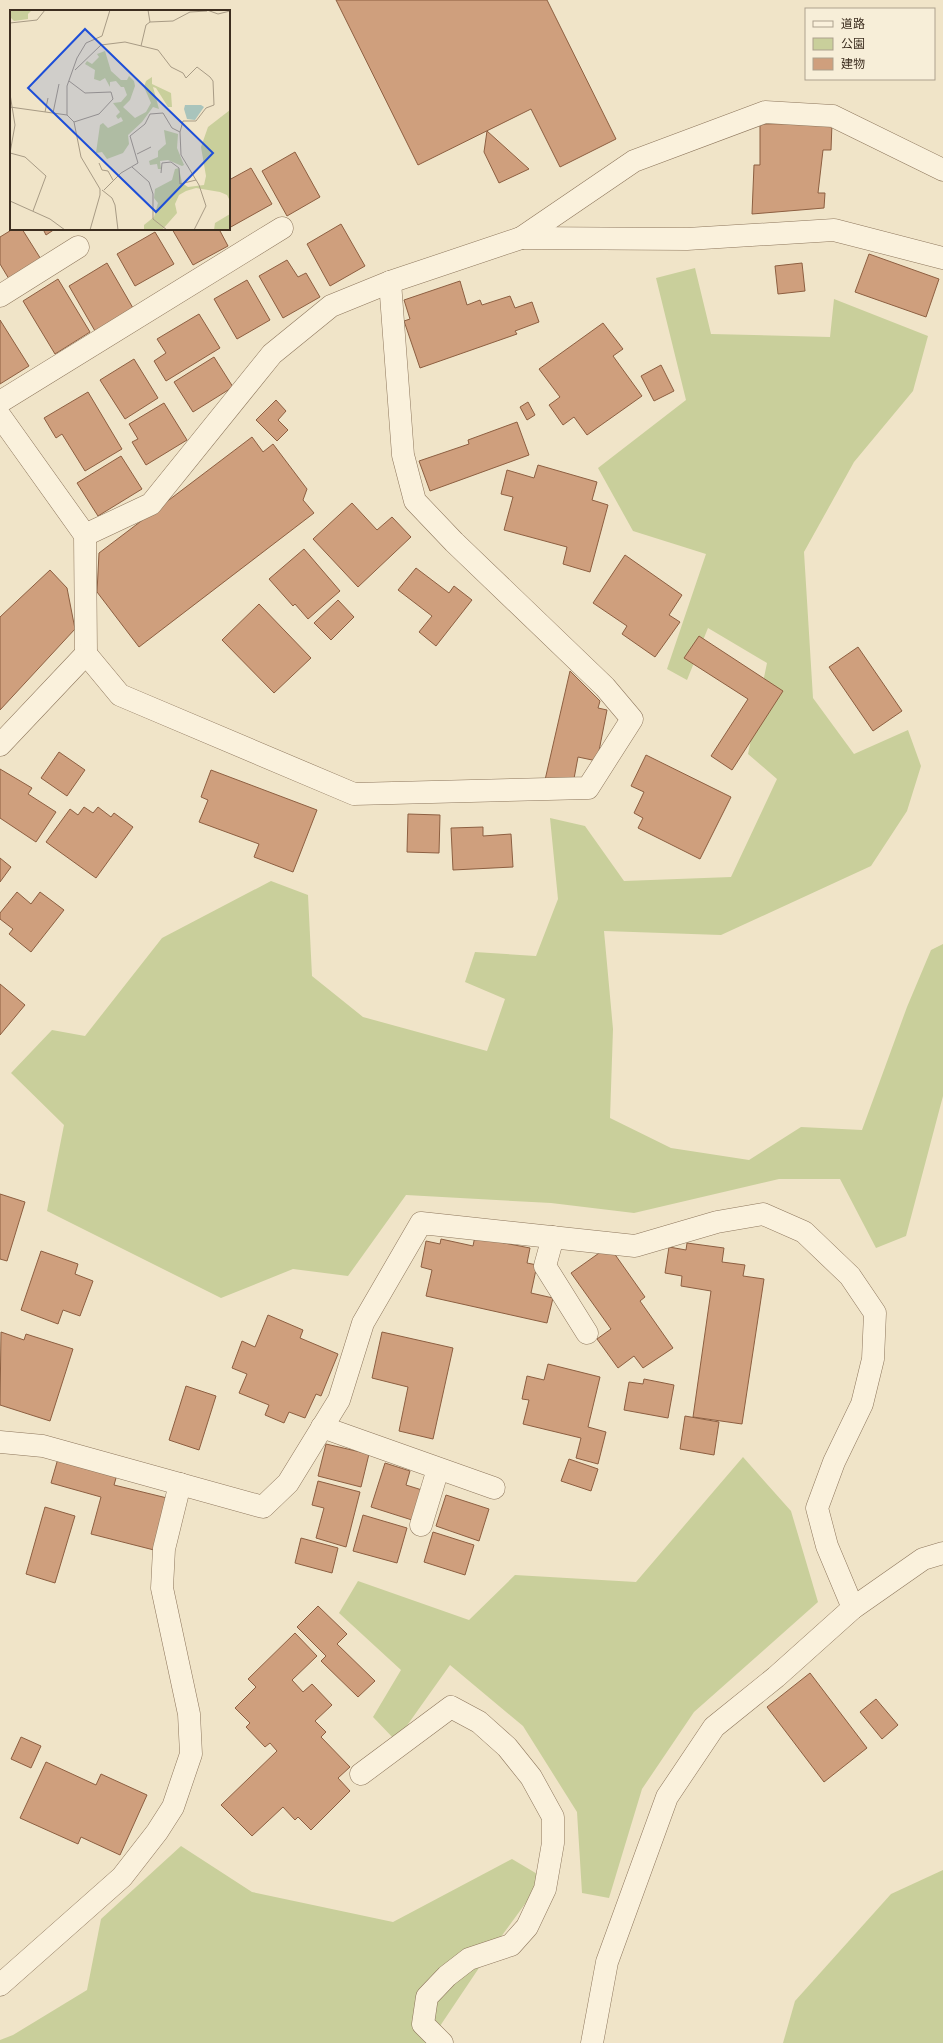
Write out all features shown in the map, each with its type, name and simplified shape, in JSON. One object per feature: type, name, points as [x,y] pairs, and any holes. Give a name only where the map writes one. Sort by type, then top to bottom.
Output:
[{"type":"street","points":[[85,535],[151,504],[272,354],[331,306],[390,282],[521,238],[634,161],[765,112],[833,116],[943,170]]},
{"type":"street","points":[[0,402],[282,228]]},
{"type":"street","points":[[521,238],[686,239],[834,230],[943,258]]},
{"type":"street","points":[[0,296],[78,247]]},
{"type":"street","points":[[0,416],[85,535],[86,654],[120,695],[354,794],[588,788],[632,718],[605,687],[454,542],[415,501],[403,455],[390,282]]},
{"type":"street","points":[[0,745],[86,654]]},
{"type":"street","points":[[0,1442],[43,1446],[264,1507],[288,1483],[339,1400],[363,1323],[421,1223],[635,1246],[717,1222],[763,1214],[804,1232],[850,1276],[875,1313],[873,1359],[862,1404],[834,1462],[817,1508],[827,1546],[853,1608]]},
{"type":"street","points":[[553,1237],[545,1266],[587,1333]]},
{"type":"street","points":[[322,1427],[494,1488]]},
{"type":"street","points":[[422,1525],[438,1468]]},
{"type":"street","points":[[0,1985],[122,1877],[157,1832],[173,1807],[191,1754],[189,1714],[162,1588],[164,1549],[180,1484]]},
{"type":"street","points":[[592,2043],[607,1962],[667,1797],[714,1728],[776,1677],[853,1608],[922,1559],[943,1553]]},
{"type":"street","points":[[361,1774],[452,1706],[479,1722],[507,1747],[531,1777],[553,1817],[552,1843],[545,1889],[527,1927],[511,1945],[469,1959],[447,1976],[427,1997],[423,2024],[442,2043]]},
{"type":"green space","points":[[695,268],[711,334],[830,337],[834,299],[928,336],[913,391],[854,462],[804,552],[813,698],[854,754],[908,730],[921,766],[907,811],[871,866],[721,935],[604,931],[613,1029],[610,1118],[671,1148],[749,1160],[801,1127],[862,1130],[907,1007],[931,950],[943,944],[943,1096],[906,1236],[876,1248],[840,1179],[779,1179],[634,1213],[551,1203],[406,1195],[348,1276],[293,1269],[221,1298],[47,1211],[64,1125],[11,1073],[52,1030],[85,1036],[162,938],[271,881],[308,895],[312,976],[363,1017],[487,1051],[505,999],[465,982],[475,952],[536,956],[558,899],[550,818],[585,826],[624,881],[731,877],[777,779],[748,754],[767,663],[708,628],[687,680],[667,669],[706,554],[633,531],[598,468],[686,400],[656,278]]},
{"type":"green space","points":[[743,1457],[791,1511],[818,1602],[694,1712],[642,1789],[609,1898],[582,1893],[577,1812],[523,1726],[450,1665],[396,1741],[373,1717],[401,1670],[339,1613],[358,1581],[469,1620],[515,1575],[636,1582]]},
{"type":"green space","points":[[181,1846],[252,1892],[393,1922],[512,1859],[544,1878],[487,1956],[438,2029],[441,2043],[0,2043],[0,2040],[13,2035],[87,1990],[101,1919]]},
{"type":"green space","points":[[943,1870],[943,2043],[783,2043],[795,2001],[891,1894]]},
{"type":"building","points":[[336,0],[547,0],[616,139],[560,167],[531,109],[418,165]]},
{"type":"building","points":[[832,123],[831,150],[823,150],[818,193],[825,193],[824,208],[752,214],[754,165],[760,165],[760,124]]},
{"type":"building","points":[[487,131],[529,169],[499,183],[484,152]]},
{"type":"building","points":[[295,152],[320,197],[287,216],[262,171]]},
{"type":"building","points":[[251,168],[272,204],[230,227],[230,179]]},
{"type":"building","points":[[341,224],[365,266],[330,286],[307,244]]},
{"type":"building","points":[[11,230],[23,230],[44,264],[12,284],[0,264],[0,237]]},
{"type":"building","points":[[44,230],[54,230],[46,235]]},
{"type":"building","points":[[173,230],[220,230],[228,246],[193,265]]},
{"type":"building","points":[[155,232],[174,264],[135,286],[117,254]]},
{"type":"building","points":[[869,254],[939,279],[926,317],[855,292]]},
{"type":"building","points":[[287,260],[298,277],[306,273],[320,297],[283,318],[259,276]]},
{"type":"building","points":[[107,263],[133,308],[95,331],[69,286]]},
{"type":"building","points":[[802,263],[805,291],[778,294],[775,266]]},
{"type":"building","points":[[58,279],[90,332],[55,354],[23,301]]},
{"type":"building","points":[[247,280],[270,320],[237,339],[214,299]]},
{"type":"building","points":[[460,281],[467,305],[480,300],[482,305],[510,296],[515,308],[532,302],[539,322],[515,331],[517,334],[420,368],[404,321],[410,319],[404,300]]},
{"type":"building","points":[[199,314],[220,348],[166,381],[154,361],[166,353],[157,339]]},
{"type":"building","points":[[0,320],[29,366],[0,384]]},
{"type":"building","points":[[603,323],[623,349],[613,356],[642,396],[587,435],[574,417],[563,425],[549,405],[560,397],[539,369]]},
{"type":"building","points":[[214,357],[233,387],[193,412],[174,382]]},
{"type":"building","points":[[134,359],[158,398],[125,419],[100,380]]},
{"type":"building","points":[[661,365],[674,391],[654,401],[641,376]]},
{"type":"building","points":[[88,392],[122,449],[85,471],[62,434],[56,438],[44,418]]},
{"type":"building","points":[[276,400],[286,411],[278,420],[288,430],[277,441],[256,420]]},
{"type":"building","points":[[528,402],[535,415],[527,420],[520,407]]},
{"type":"building","points":[[164,403],[187,440],[146,465],[132,442],[138,439],[129,424]]},
{"type":"building","points":[[517,422],[529,455],[430,491],[419,461],[469,444],[468,440]]},
{"type":"building","points":[[252,437],[263,452],[273,444],[307,489],[303,500],[314,513],[139,647],[97,592],[99,553]]},
{"type":"building","points":[[121,456],[142,489],[98,516],[77,483]]},
{"type":"building","points":[[538,465],[597,482],[592,500],[608,505],[590,572],[563,564],[567,547],[504,530],[513,497],[501,494],[507,470],[534,478]]},
{"type":"building","points":[[352,503],[377,530],[392,517],[411,537],[358,587],[313,539]]},
{"type":"building","points":[[304,549],[340,591],[308,619],[295,604],[293,606],[269,579]]},
{"type":"building","points":[[625,555],[682,595],[669,615],[680,622],[655,657],[622,634],[627,626],[593,603]]},
{"type":"building","points":[[416,568],[449,593],[454,586],[472,600],[436,646],[419,632],[432,616],[398,590]]},
{"type":"building","points":[[50,570],[67,588],[75,629],[0,710],[0,617]]},
{"type":"building","points":[[338,600],[354,617],[331,640],[314,623]]},
{"type":"building","points":[[259,604],[311,658],[274,693],[222,640]]},
{"type":"building","points":[[699,636],[783,691],[732,770],[711,756],[748,699],[684,658]]},
{"type":"building","points":[[858,647],[902,711],[873,731],[829,667]]},
{"type":"building","points":[[570,671],[600,701],[598,708],[607,710],[597,761],[578,757],[573,784],[545,780]]},
{"type":"building","points":[[59,752],[85,770],[67,796],[41,778]]},
{"type":"building","points":[[646,755],[731,797],[700,859],[638,828],[643,818],[634,813],[644,792],[631,786]]},
{"type":"building","points":[[0,769],[32,788],[28,794],[56,812],[36,842],[0,818]]},
{"type":"building","points":[[211,770],[317,810],[293,872],[254,857],[259,844],[199,822],[208,800],[201,797]]},
{"type":"building","points":[[84,807],[93,813],[98,807],[111,817],[114,813],[133,827],[96,878],[46,842],[70,809],[78,815]]},
{"type":"building","points":[[408,814],[440,815],[439,853],[407,852]]},
{"type":"building","points":[[483,827],[483,836],[511,834],[513,867],[453,870],[451,828]]},
{"type":"building","points":[[0,858],[11,867],[0,882]]},
{"type":"building","points":[[17,892],[31,904],[40,892],[64,910],[31,952],[9,934],[13,929],[0,919],[0,913]]},
{"type":"building","points":[[0,984],[25,1005],[0,1035]]},
{"type":"building","points":[[0,1194],[25,1202],[7,1261],[0,1259]]},
{"type":"building","points":[[476,1231],[504,1243],[530,1248],[527,1263],[537,1265],[531,1293],[553,1298],[547,1323],[426,1296],[432,1270],[421,1267],[426,1241],[440,1244],[441,1239],[473,1246]]},
{"type":"building","points":[[687,1243],[724,1248],[722,1262],[745,1265],[743,1276],[764,1279],[742,1424],[693,1417],[711,1291],[681,1286],[682,1276],[665,1273],[669,1247],[686,1250]]},
{"type":"building","points":[[609,1246],[645,1297],[640,1301],[673,1348],[643,1368],[634,1356],[618,1368],[597,1339],[611,1329],[571,1273]]},
{"type":"building","points":[[41,1251],[78,1264],[75,1274],[93,1281],[80,1316],[63,1310],[58,1324],[21,1310]]},
{"type":"building","points":[[268,1315],[303,1330],[300,1338],[338,1354],[321,1396],[316,1394],[305,1418],[289,1412],[284,1423],[265,1415],[269,1405],[239,1393],[247,1374],[232,1368],[242,1341],[255,1347]]},
{"type":"building","points":[[1,1332],[24,1340],[26,1334],[73,1349],[50,1421],[0,1405]]},
{"type":"building","points":[[382,1332],[453,1348],[433,1439],[399,1431],[408,1387],[372,1378]]},
{"type":"building","points":[[548,1364],[600,1377],[588,1427],[606,1432],[598,1464],[576,1458],[581,1438],[523,1424],[529,1400],[522,1399],[527,1376],[544,1380]]},
{"type":"building","points":[[644,1379],[674,1385],[668,1418],[624,1410],[629,1382],[643,1384]]},
{"type":"building","points":[[186,1386],[216,1396],[199,1450],[169,1440]]},
{"type":"building","points":[[685,1416],[719,1422],[714,1455],[680,1449]]},
{"type":"building","points":[[326,1444],[369,1454],[361,1487],[318,1476]]},
{"type":"building","points":[[59,1455],[118,1471],[114,1485],[167,1498],[154,1550],[91,1534],[101,1497],[51,1483]]},
{"type":"building","points":[[569,1459],[598,1469],[591,1491],[561,1481]]},
{"type":"building","points":[[385,1463],[410,1471],[406,1485],[422,1490],[412,1520],[371,1507]]},
{"type":"building","points":[[318,1481],[360,1492],[346,1547],[316,1538],[324,1508],[312,1505]]},
{"type":"building","points":[[446,1495],[489,1509],[479,1541],[436,1526]]},
{"type":"building","points":[[45,1507],[75,1516],[55,1583],[26,1574]]},
{"type":"building","points":[[363,1515],[407,1528],[397,1563],[353,1551]]},
{"type":"building","points":[[433,1532],[474,1545],[465,1575],[424,1562]]},
{"type":"building","points":[[301,1538],[338,1548],[332,1573],[295,1563]]},
{"type":"building","points":[[318,1606],[347,1634],[337,1644],[375,1681],[358,1697],[321,1661],[326,1656],[297,1627]]},
{"type":"building","points":[[295,1633],[317,1656],[292,1680],[303,1692],[312,1684],[332,1705],[315,1721],[326,1732],[321,1737],[350,1767],[338,1778],[350,1791],[311,1830],[298,1817],[295,1820],[283,1807],[252,1836],[221,1805],[277,1751],[270,1743],[265,1747],[246,1727],[250,1723],[235,1708],[256,1687],[248,1679]]},
{"type":"building","points":[[810,1673],[867,1748],[824,1782],[767,1707]]},
{"type":"building","points":[[876,1699],[898,1725],[882,1739],[860,1712]]},
{"type":"building","points":[[21,1737],[41,1746],[31,1768],[11,1759]]},
{"type":"building","points":[[46,1762],[96,1785],[101,1774],[147,1795],[120,1855],[81,1837],[78,1844],[20,1818]]}]
